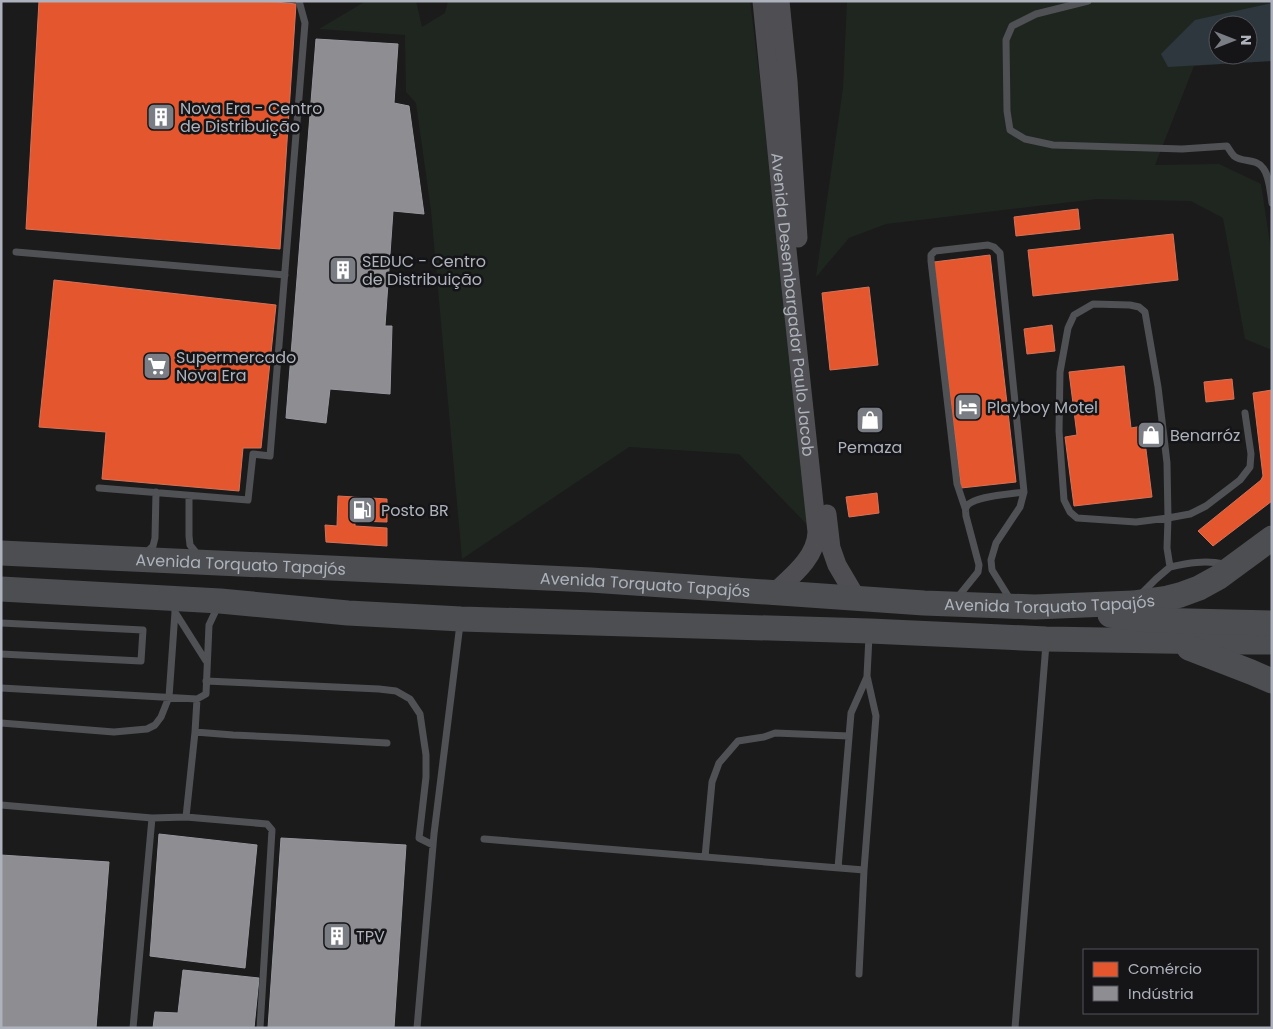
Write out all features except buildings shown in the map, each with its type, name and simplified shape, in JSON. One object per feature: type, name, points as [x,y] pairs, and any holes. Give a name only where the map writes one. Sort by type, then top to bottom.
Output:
[{"type":"highway","name":"Avenida Torquato Tapajós","points":[[1,553],[595,580],[857,599],[1025,606],[1133,603],[1168,598],[1199,588],[1219,577],[1272,538]]},
{"type":"highway","name":"Avenida Torquato Tapajós","points":[[1,589],[174,605],[220,601],[348,613],[461,619],[870,631],[1046,639],[1272,642]]},
{"type":"highway","points":[[1025,606],[1148,620],[1272,623]]},
{"type":"highway","points":[[1170,641],[1272,681]]},
{"type":"street","name":"Avenida Desembargador Paulo Jacob","points":[[762,1],[788,81],[800,278],[831,548],[837,565],[857,599]]},
{"type":"street","name":"Avenida Desembargador Paulo Jacob","points":[[774,593],[809,556],[817,541],[818,532],[785,231],[775,44],[780,1]]},
{"type":"lane","points":[[99,488],[248,500],[253,454],[270,456],[305,22],[299,1]]},
{"type":"lane","points":[[1088,1],[1036,14],[1012,26],[1006,40],[1007,111],[1010,130],[1025,139],[1053,145],[1182,149],[1227,146],[1233,155],[1262,166],[1266,173],[1272,203]]},
{"type":"lane","points":[[952,604],[978,572],[979,565],[966,516],[966,508],[957,484],[930,261],[931,255],[935,251],[988,246],[994,247],[1000,253],[1024,492],[1020,507],[996,543],[990,560],[992,570],[1025,606]]},
{"type":"lane","points":[[16,252],[285,275]]},
{"type":"lane","points":[[1170,567],[1167,548],[1168,518],[1167,463],[1158,387],[1145,312],[1139,307],[1130,305],[1093,304],[1074,315],[1068,328],[1060,372],[1059,431],[1064,500],[1070,512],[1077,518],[1136,522],[1168,518],[1190,514],[1206,506],[1240,480],[1250,467],[1251,454],[1244,413]]},
{"type":"lane","points":[[136,559],[153,546],[155,538],[156,492]]},
{"type":"lane","points":[[966,508],[969,503],[979,498],[1024,492]]},
{"type":"lane","points":[[189,496],[190,545],[197,555],[206,562]]},
{"type":"lane","points":[[1133,603],[1144,590],[1170,567],[1204,562],[1234,566]]},
{"type":"lane","points":[[1,688],[196,699],[206,694],[209,625],[220,601]]},
{"type":"lane","points":[[174,605],[206,661]]},
{"type":"lane","points":[[1,723],[114,732],[147,729],[155,725],[161,718],[169,697],[174,605]]},
{"type":"lane","points":[[417,1028],[433,845],[461,619]]},
{"type":"lane","points":[[1,623],[143,630],[141,661],[1,654]]},
{"type":"lane","points":[[859,974],[864,870],[876,716],[867,676],[870,631]]},
{"type":"lane","points":[[1016,1028],[1046,639]]},
{"type":"lane","points":[[838,868],[851,713],[867,676]]},
{"type":"lane","points":[[206,681],[379,689],[396,691],[410,699],[420,714],[426,755],[426,777],[419,838],[433,845]]},
{"type":"lane","points":[[186,817],[195,732],[196,699]]},
{"type":"lane","points":[[195,732],[387,743]]},
{"type":"lane","points":[[705,857],[712,782],[719,763],[738,740],[764,737],[775,733],[849,736]]},
{"type":"lane","points":[[1,805],[152,818],[186,817],[267,824],[272,830],[260,1028]]},
{"type":"lane","points":[[133,1028],[152,818]]},
{"type":"lane","points":[[484,839],[864,870]]},
{"type":"shaded area","points":[[366,1],[416,1],[422,27],[445,13],[448,1],[750,1],[817,535],[739,454],[629,447],[462,559],[431,210],[416,103],[406,92],[405,35],[319,29]]},
{"type":"shaded area","points":[[847,1],[1272,1],[1272,61],[1258,62],[1258,15],[1208,15],[1208,65],[1210,65],[1194,66],[1155,165],[1219,164],[1261,184],[1272,257],[1272,350],[1245,339],[1223,218],[1191,201],[1097,199],[886,224],[849,238],[816,277],[843,88]]},
{"type":"shaded area","points":[[1272,3],[1272,61],[1258,62],[1258,15],[1218,15]]},
{"type":"shaded area","points":[[1208,17],[1208,65],[1168,67],[1161,54],[1195,20]]},
{"type":"place","name":"Nova Era - Centro de Distribuição","points":[[161,117]]},
{"type":"place","name":"SEDUC - Centro de Distribuição","points":[[343,270]]},
{"type":"place","name":"Supermercado Nova Era","points":[[157,366]]},
{"type":"place","name":"Playboy Motel","points":[[968,407]]},
{"type":"place","name":"Pemaza","points":[[870,420]]},
{"type":"place","name":"Benarróz","points":[[1151,435]]},
{"type":"place","name":"Posto BR","points":[[362,510]]},
{"type":"place","name":"TPV","points":[[337,936]]}]
